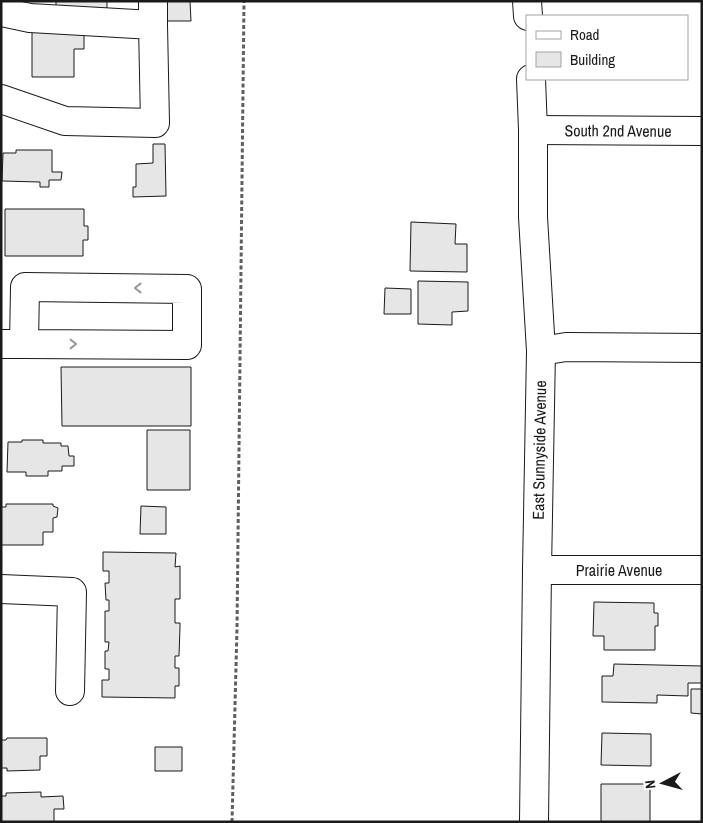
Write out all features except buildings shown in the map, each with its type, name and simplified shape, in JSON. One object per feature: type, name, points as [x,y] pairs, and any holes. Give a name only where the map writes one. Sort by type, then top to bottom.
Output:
[{"type":"street","points":[[527,1],[528,15]]},
{"type":"street","points":[[1,12],[30,18],[153,13],[155,123],[65,122],[1,99]]},
{"type":"street","name":"East Sunnyside Avenue","points":[[531,80],[533,217],[541,351],[536,570],[534,822]]},
{"type":"street","name":"South 2nd Avenue","points":[[533,130],[702,131]]},
{"type":"street","points":[[25,288],[187,289],[187,345],[13,344],[25,288]]},
{"type":"street","points":[[541,351],[566,347],[702,348]]},
{"type":"street","name":"Prairie Avenue","points":[[536,570],[702,570]]},
{"type":"street","points":[[1,589],[72,592],[70,691]]},
{"type":"path","points":[[232,822],[237,628],[244,1]]}]
